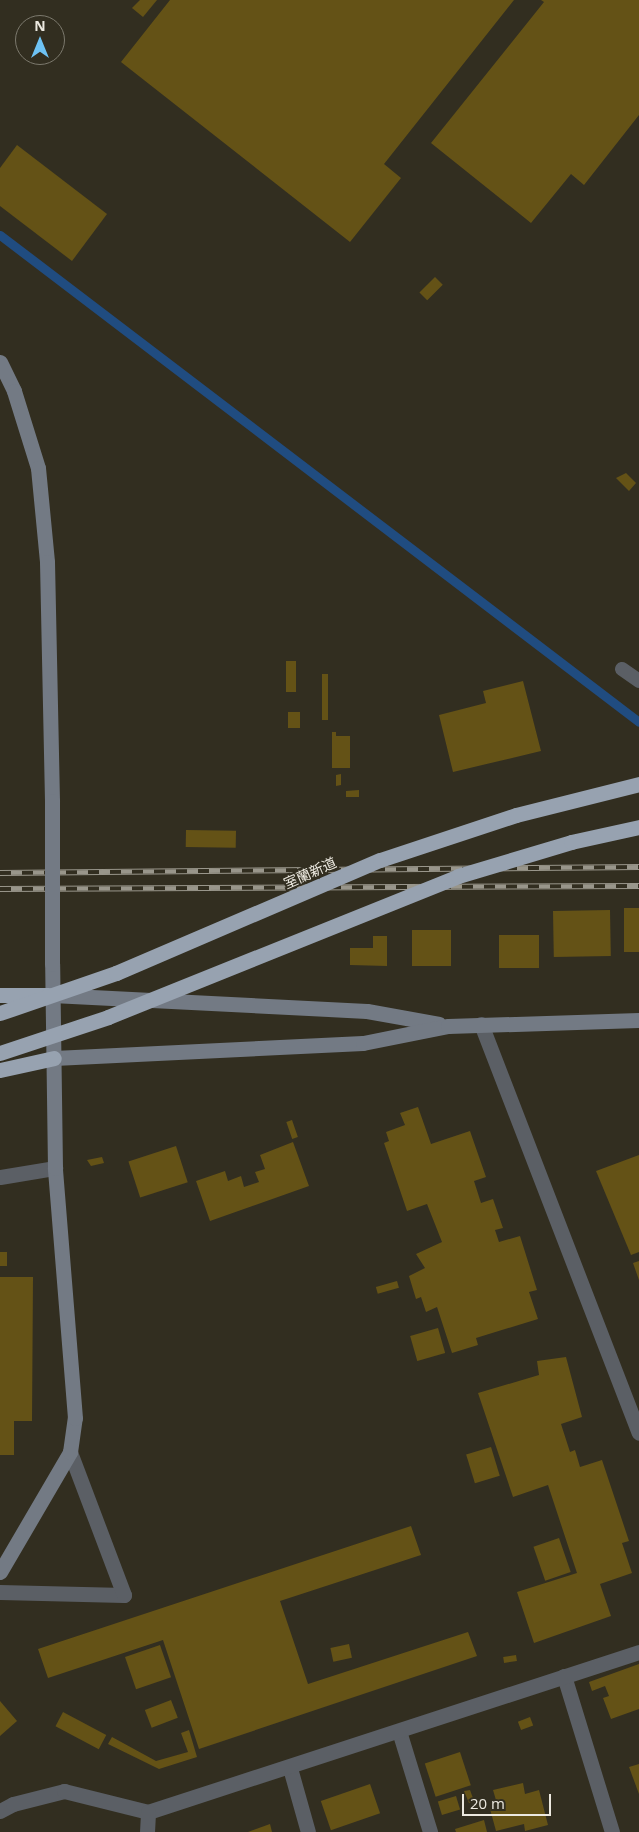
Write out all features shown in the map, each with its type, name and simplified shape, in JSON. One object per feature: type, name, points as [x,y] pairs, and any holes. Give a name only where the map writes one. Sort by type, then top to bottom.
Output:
[{"type":"highway","name":"室蘭新道","points":[[0,1013],[116,973],[380,860],[516,815],[639,784]]},
{"type":"highway","points":[[0,1053],[108,1017],[458,876],[571,842],[639,827]]},
{"type":"highway","points":[[0,995],[51,995]]},
{"type":"highway","points":[[0,1070],[54,1058]]},
{"type":"street","points":[[0,362],[14,391],[38,468],[47,562],[52,801],[51,995],[54,1058],[55,1168],[76,1418],[70,1452],[0,1572]]},
{"type":"street","points":[[51,995],[367,1011],[448,1026]]},
{"type":"street","points":[[54,1058],[363,1043],[448,1026],[639,1020]]},
{"type":"street","points":[[481,1024],[639,1433]]},
{"type":"street","points":[[0,1177],[55,1168]]},
{"type":"street","points":[[0,1592],[124,1596],[70,1452]]},
{"type":"street","points":[[0,1811],[13,1804],[64,1791],[148,1812],[290,1768],[639,1652]]},
{"type":"street","points":[[564,1676],[612,1832]]},
{"type":"street","points":[[399,1731],[430,1832]]},
{"type":"street","points":[[290,1768],[308,1832]]},
{"type":"street","points":[[147,1832],[148,1812]]},
{"type":"lane","points":[[622,669],[639,681]]},
{"type":"building","points":[[140,0],[157,0],[143,17],[132,8]]},
{"type":"building","points":[[170,0],[514,0],[384,164],[401,178],[350,242],[121,62]]},
{"type":"building","points":[[541,0],[639,0],[639,115],[584,185],[571,174],[531,223],[431,143],[544,2]]},
{"type":"building","points":[[17,145],[107,214],[72,261],[0,206],[0,168]]},
{"type":"building","points":[[435,277],[443,285],[427,300],[419,293]]},
{"type":"building","points":[[626,473],[636,483],[629,491],[616,478]]},
{"type":"building","points":[[286,661],[296,661],[296,692],[286,692]]},
{"type":"building","points":[[322,674],[328,674],[328,720],[322,720]]},
{"type":"building","points":[[523,681],[541,751],[453,772],[439,715],[486,703],[483,691]]},
{"type":"building","points":[[288,712],[300,712],[300,728],[288,728]]},
{"type":"building","points":[[332,732],[336,732],[336,736],[350,736],[350,768],[332,768]]},
{"type":"building","points":[[341,774],[341,785],[336,786],[336,775]]},
{"type":"building","points":[[359,790],[359,797],[346,797],[346,791]]},
{"type":"building","points":[[186,830],[236,831],[236,848],[186,847]]},
{"type":"building","points":[[624,908],[639,908],[639,952],[624,952]]},
{"type":"building","points":[[610,910],[611,956],[554,957],[553,911]]},
{"type":"building","points":[[412,930],[451,930],[451,966],[412,966]]},
{"type":"building","points":[[499,935],[539,935],[539,968],[499,968]]},
{"type":"building","points":[[373,936],[387,936],[387,966],[350,965],[350,948],[373,948]]},
{"type":"building","points":[[418,1107],[431,1144],[470,1131],[486,1177],[474,1181],[481,1203],[493,1199],[503,1228],[495,1230],[499,1242],[520,1236],[537,1290],[529,1292],[538,1319],[476,1338],[478,1345],[452,1353],[437,1307],[426,1312],[421,1297],[416,1299],[409,1276],[425,1268],[416,1254],[442,1242],[427,1204],[407,1211],[384,1143],[389,1141],[386,1132],[405,1125],[400,1113]]},
{"type":"building","points":[[292,1120],[298,1137],[292,1139],[286,1122]]},
{"type":"building","points":[[293,1142],[309,1186],[210,1221],[196,1181],[225,1171],[228,1181],[241,1176],[244,1187],[259,1182],[255,1172],[265,1169],[260,1155]]},
{"type":"building","points":[[176,1146],[188,1182],[140,1198],[128,1161]]},
{"type":"building","points":[[639,1155],[639,1252],[631,1255],[596,1171]]},
{"type":"building","points":[[102,1157],[104,1163],[91,1166],[87,1160]]},
{"type":"building","points":[[0,1252],[7,1252],[7,1266],[0,1266]]},
{"type":"building","points":[[639,1261],[639,1280],[633,1263]]},
{"type":"building","points":[[0,1277],[33,1277],[32,1421],[14,1421],[14,1455],[0,1455]]},
{"type":"building","points":[[397,1281],[399,1288],[378,1294],[376,1287]]},
{"type":"building","points":[[438,1328],[445,1353],[417,1361],[410,1336]]},
{"type":"building","points":[[566,1357],[582,1417],[561,1424],[570,1452],[575,1450],[580,1467],[602,1460],[629,1541],[622,1543],[632,1573],[600,1584],[611,1616],[534,1643],[517,1592],[577,1573],[548,1485],[513,1497],[478,1393],[539,1375],[537,1361]]},
{"type":"building","points":[[491,1447],[500,1476],[475,1483],[466,1455]]},
{"type":"building","points":[[411,1526],[421,1555],[280,1601],[308,1684],[468,1632],[477,1656],[199,1749],[163,1640],[48,1678],[38,1649]]},
{"type":"building","points":[[559,1538],[571,1572],[545,1581],[533,1547]]},
{"type":"building","points":[[349,1644],[352,1658],[333,1662],[330,1648]]},
{"type":"building","points":[[160,1645],[171,1677],[136,1689],[125,1657]]},
{"type":"building","points":[[516,1655],[517,1661],[504,1663],[503,1657]]},
{"type":"building","points":[[639,1664],[639,1709],[611,1719],[603,1698],[609,1696],[605,1686],[592,1691],[589,1682]]},
{"type":"building","points":[[171,1700],[178,1718],[152,1728],[145,1710]]},
{"type":"building","points":[[0,1701],[17,1721],[0,1736]]},
{"type":"building","points":[[63,1712],[106,1735],[99,1749],[55,1726]]},
{"type":"building","points":[[530,1717],[533,1725],[521,1730],[518,1722]]},
{"type":"building","points":[[189,1730],[197,1757],[159,1769],[108,1744],[112,1737],[156,1761],[188,1752],[181,1733]]},
{"type":"building","points":[[460,1752],[471,1785],[436,1797],[425,1763]]},
{"type":"building","points":[[639,1764],[639,1794],[629,1767]]},
{"type":"building","points":[[523,1783],[525,1794],[539,1790],[548,1825],[525,1831],[524,1824],[496,1831],[490,1809],[498,1807],[493,1790]]},
{"type":"building","points":[[370,1784],[380,1813],[331,1830],[321,1801]]},
{"type":"building","points":[[470,1790],[474,1801],[469,1803],[464,1791]]},
{"type":"building","points":[[456,1796],[460,1809],[442,1815],[438,1802]]},
{"type":"building","points":[[484,1820],[487,1832],[456,1832],[455,1829]]},
{"type":"building","points":[[270,1824],[272,1832],[248,1832]]},
{"type":"waterway","points":[[0,235],[639,722]]},
{"type":"railway","points":[[0,873],[639,867]]},
{"type":"railway","points":[[0,889],[639,886]]}]
